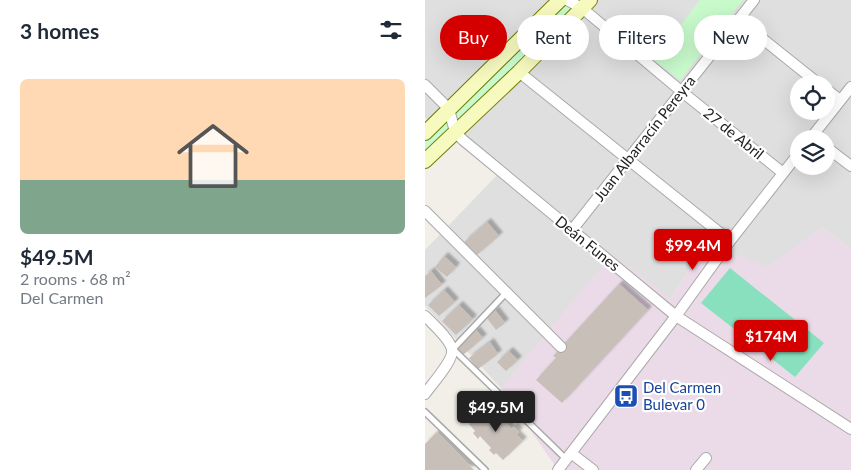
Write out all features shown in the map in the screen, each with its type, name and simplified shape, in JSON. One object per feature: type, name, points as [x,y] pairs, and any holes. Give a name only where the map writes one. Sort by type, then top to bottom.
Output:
[{"type":"main road","points":[[425,133],[560,0]]},
{"type":"main road","points":[[425,161],[519,72],[586,4]]},
{"type":"street","name":"27 de Abril","points":[[567,0],[586,4],[681,91],[783,173]]},
{"type":"street","name":"Juan Albarracín Pereyra","points":[[743,15],[754,0]]},
{"type":"street","points":[[767,42],[808,75]]},
{"type":"street","name":"Juan Albarracín Pereyra","points":[[572,230],[706,60]]},
{"type":"street","points":[[519,72],[730,241]]},
{"type":"street","points":[[425,85],[449,109],[455,132]]},
{"type":"street","points":[[819,130],[851,87]]},
{"type":"street","points":[[835,96],[840,100]]},
{"type":"street","name":"Deán Funes","points":[[455,132],[677,316],[851,429]]},
{"type":"street","points":[[835,154],[851,166]]},
{"type":"street","points":[[558,470],[677,316],[730,241],[790,164]]},
{"type":"street","points":[[425,211],[561,347]]},
{"type":"street","points":[[425,316],[453,349],[452,357],[425,394]]},
{"type":"street","points":[[569,456],[593,470]]},
{"type":"street","points":[[696,470],[706,458]]},
{"type":"lane","points":[[507,292],[453,349],[569,456]]},
{"type":"lane","points":[[425,412],[485,470]]},
{"type":"shaded area","points":[[425,0],[851,0],[851,249],[822,228],[767,268],[705,242],[671,299],[501,388],[425,306],[425,250],[500,172],[425,118]]},
{"type":"shaded area","points":[[822,228],[851,249],[851,470],[558,470],[501,388],[612,254],[671,299],[705,242],[767,267]]},
{"type":"green space","points":[[560,0],[590,0],[575,15],[545,15]]},
{"type":"green space","points":[[700,0],[743,0],[731,15],[694,15],[694,60],[696,60],[680,80],[654,60],[684,60],[684,21]]},
{"type":"green space","points":[[517,42],[517,60],[529,60],[425,161],[425,133],[499,60],[507,60],[507,52]]},
{"type":"green space","points":[[730,268],[824,343],[795,377],[701,303]]},
{"type":"building","points":[[487,222],[499,236],[477,255],[464,242]]},
{"type":"building","points":[[444,256],[456,267],[447,277],[435,267]]},
{"type":"building","points":[[431,271],[442,285],[425,298],[425,276]]},
{"type":"building","points":[[619,284],[648,310],[562,403],[536,380],[556,358],[553,356]]},
{"type":"building","points":[[444,290],[455,302],[439,316],[428,305]]},
{"type":"building","points":[[459,305],[473,319],[456,335],[442,321]]},
{"type":"building","points":[[495,310],[505,323],[496,330],[486,317]]},
{"type":"building","points":[[476,330],[483,338],[463,355],[456,347]]},
{"type":"building","points":[[490,342],[498,354],[478,369],[469,358]]},
{"type":"building","points":[[509,351],[518,360],[506,371],[497,362]]},
{"type":"building","points":[[489,405],[496,412],[498,410],[503,415],[501,417],[511,429],[514,427],[519,432],[516,434],[523,441],[503,460],[496,453],[494,455],[489,450],[491,448],[480,436],[478,439],[473,433],[475,431],[469,424]]},
{"type":"building","points":[[437,432],[474,470],[425,470],[425,444]]},
{"type":"place","name":"Del Carmen Bulevar 0","points":[[626,396]]}]
